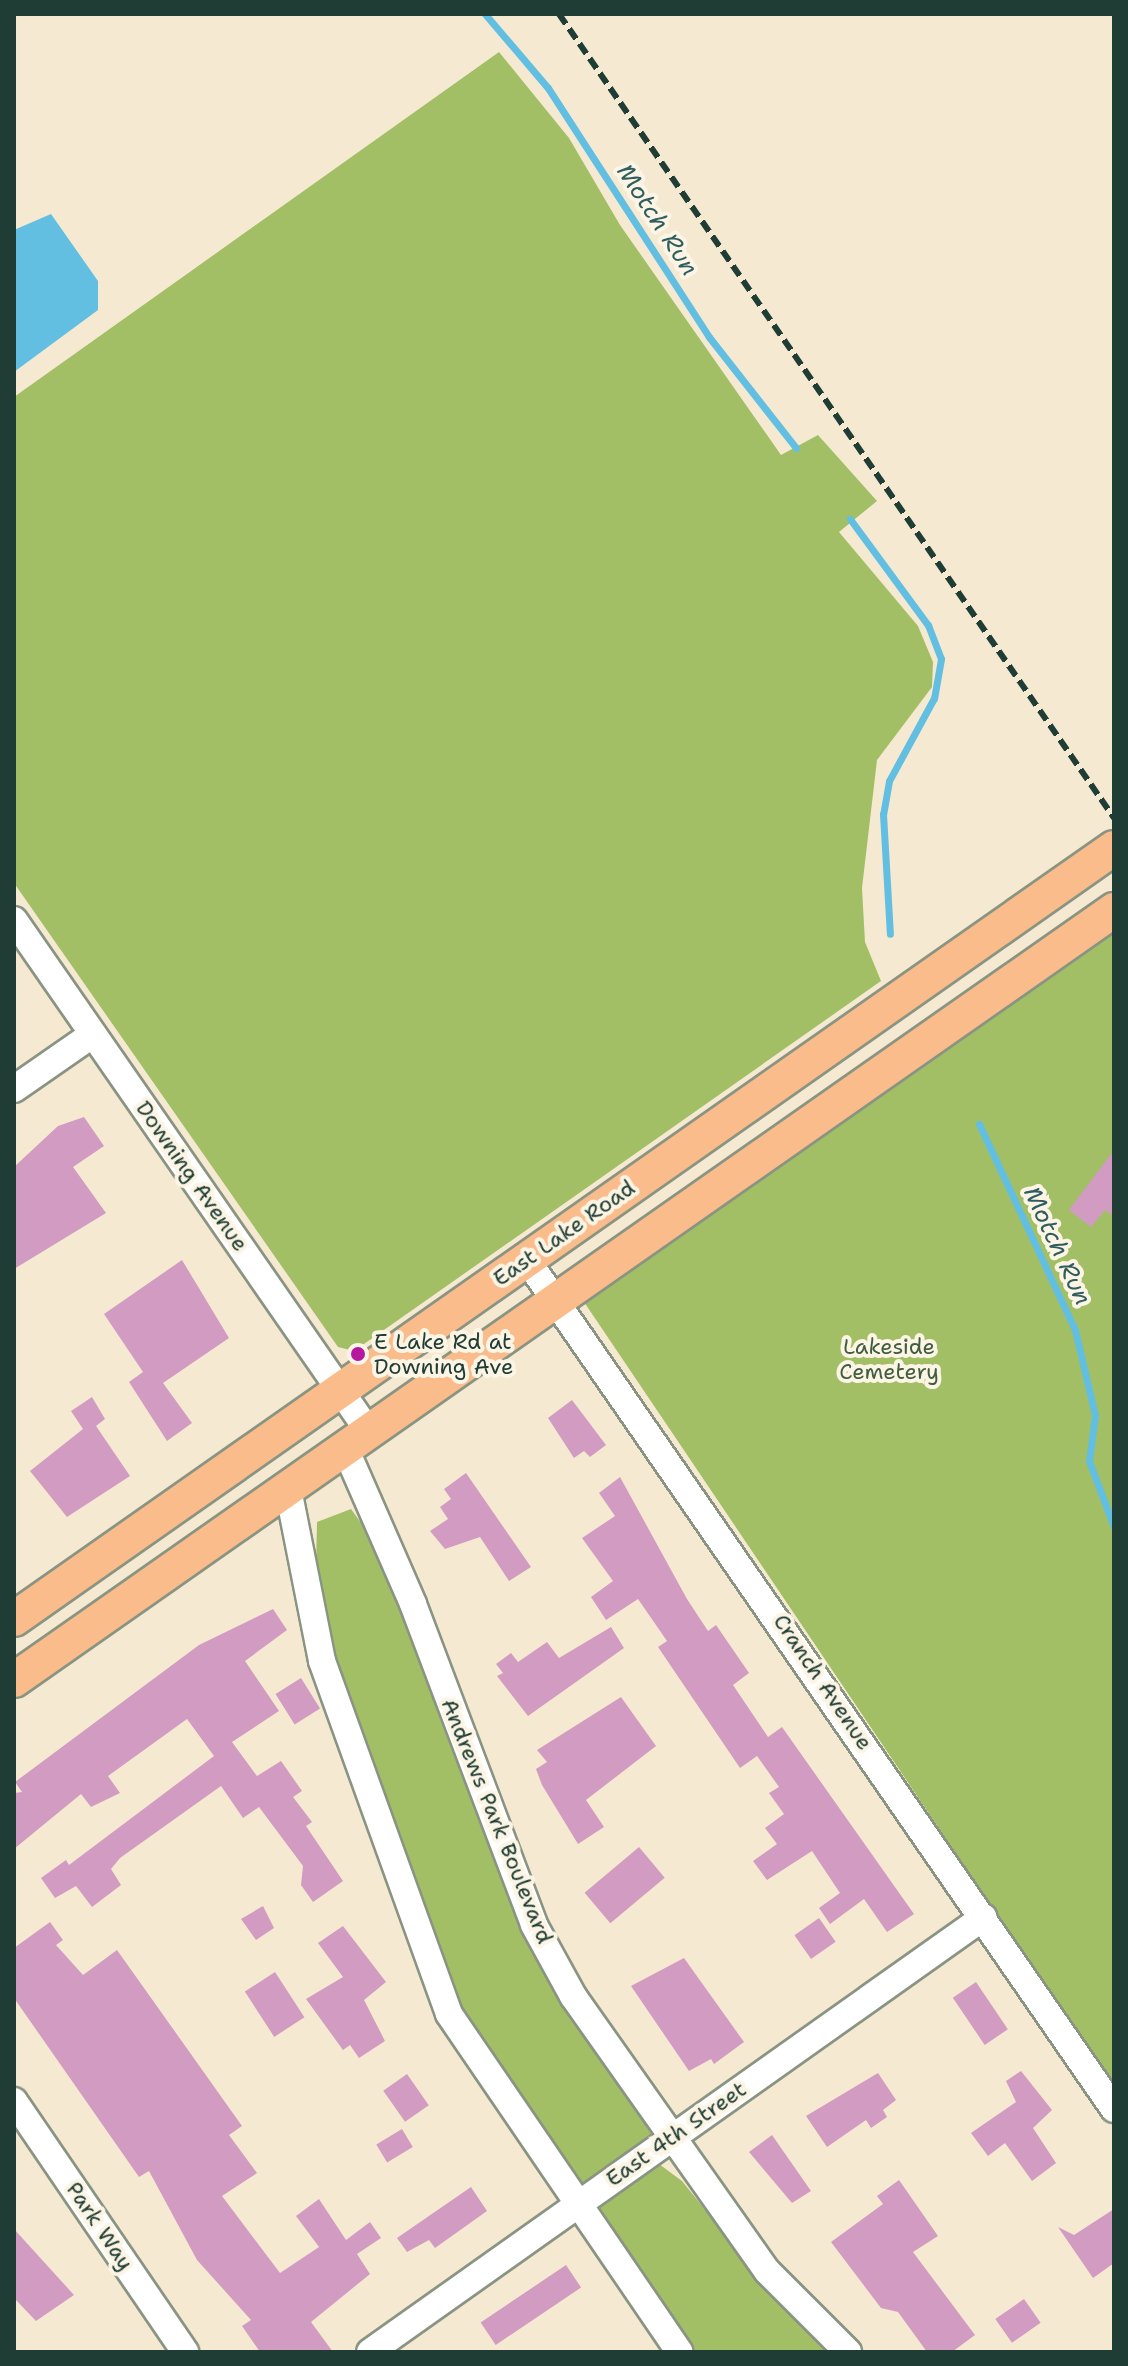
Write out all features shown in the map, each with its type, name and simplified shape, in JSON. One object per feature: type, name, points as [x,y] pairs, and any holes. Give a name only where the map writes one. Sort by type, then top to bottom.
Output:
[{"type":"main road","name":"East Lake Road","points":[[14,1619],[1114,848]]},
{"type":"main road","points":[[14,1680],[1114,910]]},
{"type":"street","name":"Downing Avenue","points":[[14,920],[341,1391],[357,1440]]},
{"type":"street","points":[[14,1089],[93,1034]]},
{"type":"street","name":"Cranch Avenue","points":[[527,1260],[558,1300],[1114,2109]]},
{"type":"street","name":"Andrews Park Boulevard","points":[[357,1440],[390,1545],[534,1925],[670,2140],[767,2271],[848,2352]]},
{"type":"street","points":[[288,1489],[322,1661],[426,1959],[478,2063],[680,2352]]},
{"type":"street","name":"East 4th Street","points":[[370,2352],[984,1917]]},
{"type":"street","name":"Park Way","points":[[14,2101],[185,2352]]},
{"type":"green space","points":[[499,52],[569,138],[620,225],[781,455],[818,435],[877,501],[839,532],[918,626],[933,662],[932,687],[877,760],[862,888],[865,942],[881,981],[354,1351],[338,1347],[14,883],[14,397]]},
{"type":"green space","name":"Lakeside Cemetery","points":[[1114,926],[1114,2088],[584,1302]]},
{"type":"green space","points":[[351,1509],[378,1546],[553,1987],[652,2135],[585,2183],[572,2179],[461,2012],[315,1610],[317,1522]]},
{"type":"green space","points":[[659,2164],[682,2181],[771,2292],[832,2352],[694,2352],[597,2209]]},
{"type":"water","points":[[51,214],[98,281],[98,310],[14,372],[14,230]]},
{"type":"building","points":[[84,1117],[104,1146],[73,1167],[106,1213],[14,1269],[14,1167],[58,1126]]},
{"type":"building","points":[[1114,1150],[1114,1216],[1105,1210],[1091,1227],[1069,1210]]},
{"type":"building","points":[[182,1260],[229,1338],[163,1383],[192,1423],[167,1441],[129,1382],[143,1372],[104,1314]]},
{"type":"building","points":[[92,1397],[105,1419],[96,1426],[130,1476],[67,1517],[30,1471],[83,1429],[71,1411]]},
{"type":"building","points":[[572,1400],[606,1445],[590,1457],[584,1451],[574,1458],[548,1418]]},
{"type":"building","points":[[466,1473],[531,1567],[509,1581],[480,1537],[445,1549],[430,1531],[448,1519],[440,1507],[451,1499],[444,1489]]},
{"type":"building","points":[[620,1477],[708,1631],[716,1625],[749,1673],[733,1685],[768,1737],[782,1727],[914,1914],[887,1932],[864,1899],[830,1924],[819,1908],[840,1893],[812,1851],[767,1880],[753,1861],[777,1844],[765,1828],[784,1814],[769,1793],[779,1787],[757,1756],[740,1768],[658,1647],[667,1641],[638,1599],[606,1620],[591,1597],[613,1581],[582,1538],[615,1516],[599,1493]]},
{"type":"building","points":[[273,1609],[287,1630],[245,1661],[279,1711],[232,1742],[257,1776],[281,1761],[302,1791],[293,1797],[312,1822],[306,1826],[343,1881],[313,1902],[301,1885],[303,1866],[259,1807],[243,1818],[221,1786],[120,1858],[111,1869],[121,1885],[92,1907],[76,1886],[55,1898],[41,1878],[66,1860],[69,1865],[214,1756],[187,1719],[108,1776],[120,1793],[91,1807],[81,1794],[14,1849],[14,1793],[22,1792],[15,1782],[199,1645]]},
{"type":"building","points":[[611,1627],[624,1648],[528,1716],[497,1676],[503,1673],[496,1664],[511,1653],[518,1662],[547,1642],[559,1658]]},
{"type":"building","points":[[301,1678],[320,1709],[295,1724],[276,1694]]},
{"type":"building","points":[[621,1697],[656,1746],[586,1800],[604,1827],[578,1844],[542,1785],[536,1769],[547,1762],[537,1750]]},
{"type":"building","points":[[639,1847],[665,1878],[610,1923],[585,1893]]},
{"type":"building","points":[[263,1906],[274,1928],[256,1940],[241,1919]]},
{"type":"building","points":[[819,1918],[836,1942],[811,1959],[794,1935]]},
{"type":"building","points":[[50,1922],[63,1940],[56,1945],[83,1975],[117,1950],[242,2126],[229,2135],[257,2173],[222,2196],[280,2273],[319,2247],[296,2216],[319,2199],[346,2240],[370,2222],[381,2238],[357,2254],[370,2274],[311,2322],[333,2352],[260,2352],[242,2326],[251,2320],[197,2260],[149,2171],[139,2177],[14,1998],[14,1948]]},
{"type":"building","points":[[343,1926],[386,1982],[364,2000],[385,2041],[359,2058],[350,2045],[343,2050],[306,1999],[343,1977],[318,1943]]},
{"type":"building","points":[[684,1958],[744,2042],[714,2064],[711,2059],[689,2071],[631,1986]]},
{"type":"building","points":[[275,1972],[304,2017],[274,2037],[245,1992]]},
{"type":"building","points":[[976,1982],[1008,2029],[985,2045],[953,1998]]},
{"type":"building","points":[[1021,2071],[1052,2110],[1033,2128],[1056,2163],[1032,2181],[1005,2143],[988,2156],[971,2133],[1016,2102],[1006,2081]]},
{"type":"building","points":[[878,2073],[896,2100],[883,2110],[887,2117],[871,2128],[866,2120],[827,2147],[806,2116]]},
{"type":"building","points":[[407,2074],[429,2105],[405,2122],[383,2091]]},
{"type":"building","points":[[402,2129],[413,2147],[387,2162],[376,2144]]},
{"type":"building","points":[[772,2135],[811,2191],[792,2203],[749,2152]]},
{"type":"building","points":[[899,2180],[938,2236],[913,2252],[975,2335],[952,2352],[927,2352],[898,2312],[881,2308],[831,2242],[883,2204],[877,2196]]},
{"type":"building","points":[[471,2187],[487,2211],[435,2248],[429,2240],[407,2252],[397,2238]]},
{"type":"building","points":[[1114,2209],[1114,2263],[1093,2278],[1058,2227],[1074,2235]]},
{"type":"building","points":[[14,2229],[74,2295],[36,2321],[14,2298]]},
{"type":"building","points":[[566,2265],[581,2287],[496,2345],[481,2323]]},
{"type":"building","points":[[1024,2299],[1041,2323],[1012,2343],[995,2319]]},
{"type":"waterway","name":"Motch Run","points":[[485,14],[548,88],[709,337],[796,448]]},
{"type":"waterway","name":"Motch Run","points":[[850,519],[928,625],[941,659],[934,698],[889,781],[883,814],[890,934]]},
{"type":"waterway","name":"Motch Run","points":[[979,1124],[1075,1330],[1095,1415],[1089,1461],[1114,1527]]},
{"type":"railway","points":[[559,14],[1114,818]]},
{"type":"place","name":"E Lake Rd at Downing Ave","points":[[358,1354]]}]
